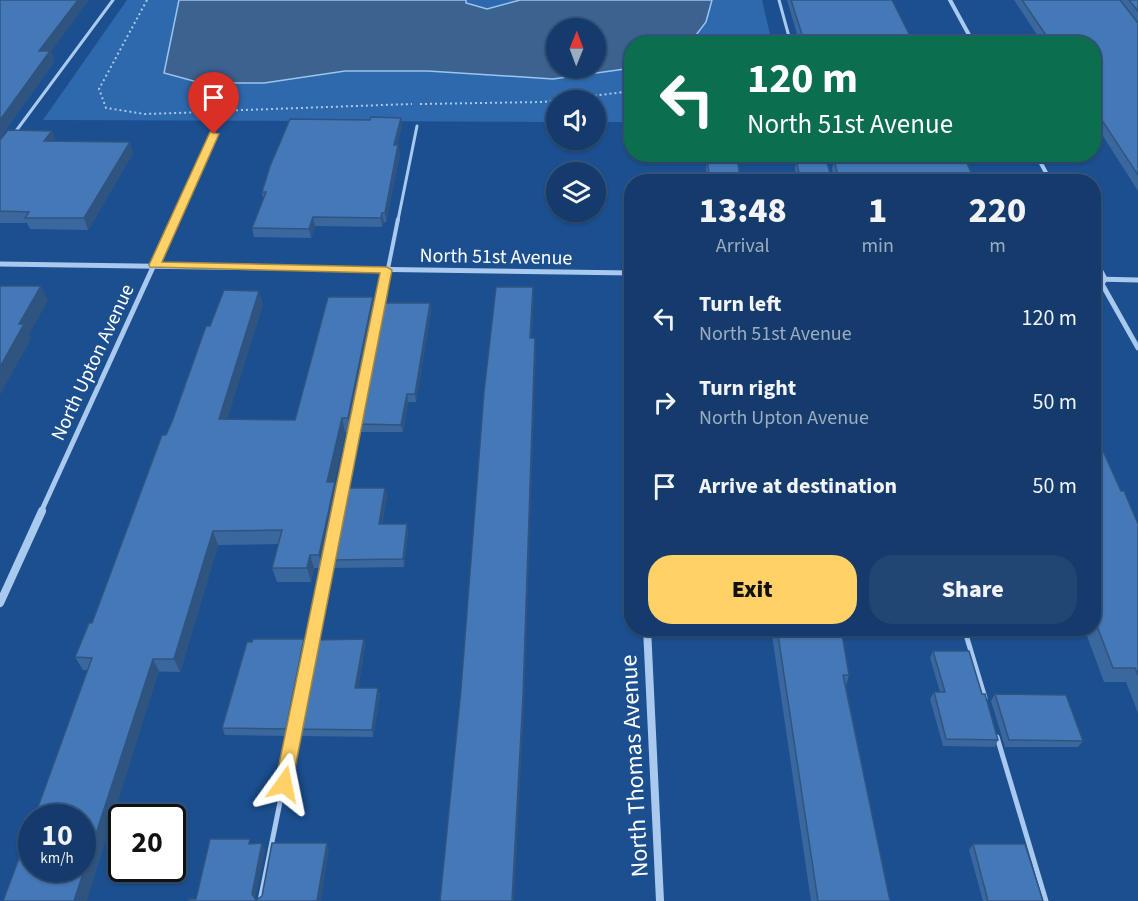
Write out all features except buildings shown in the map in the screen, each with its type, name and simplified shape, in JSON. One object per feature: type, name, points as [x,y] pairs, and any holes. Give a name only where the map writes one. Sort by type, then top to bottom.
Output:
[{"type":"street","points":[[950,0],[970,36]]},
{"type":"street","name":"North Upton Avenue","points":[[0,603],[214,134]]},
{"type":"street","name":"North 51st Avenue","points":[[0,264],[624,273]]},
{"type":"street","points":[[1101,271],[1105,279]]},
{"type":"street","points":[[1101,279],[1138,280]]},
{"type":"street","points":[[1105,279],[1102,284],[1138,348]]},
{"type":"street","name":"North Thomas Avenue","points":[[647,636],[660,901]]},
{"type":"lane","points":[[7,143],[113,0]]},
{"type":"lane","points":[[779,0],[789,36]]},
{"type":"lane","points":[[260,901],[417,126]]},
{"type":"lane","points":[[966,636],[988,708]]},
{"type":"lane","points":[[995,731],[1046,901]]},
{"type":"path","points":[[147,0],[99,89],[106,108],[145,114],[389,104],[543,102],[624,92]]},
{"type":"shaded area","points":[[127,0],[762,0],[770,36],[624,36],[624,122],[606,122],[606,90],[546,90],[546,122],[43,120]]},
{"type":"shaded area","points":[[179,0],[466,0],[466,3],[487,9],[520,0],[712,0],[706,22],[695,36],[624,36],[624,69],[606,72],[606,18],[546,18],[546,78],[560,78],[553,79],[428,71],[345,71],[264,83],[201,83],[164,73]]},
{"type":"route","points":[[214,134],[154,265],[387,270],[284,784]]}]
